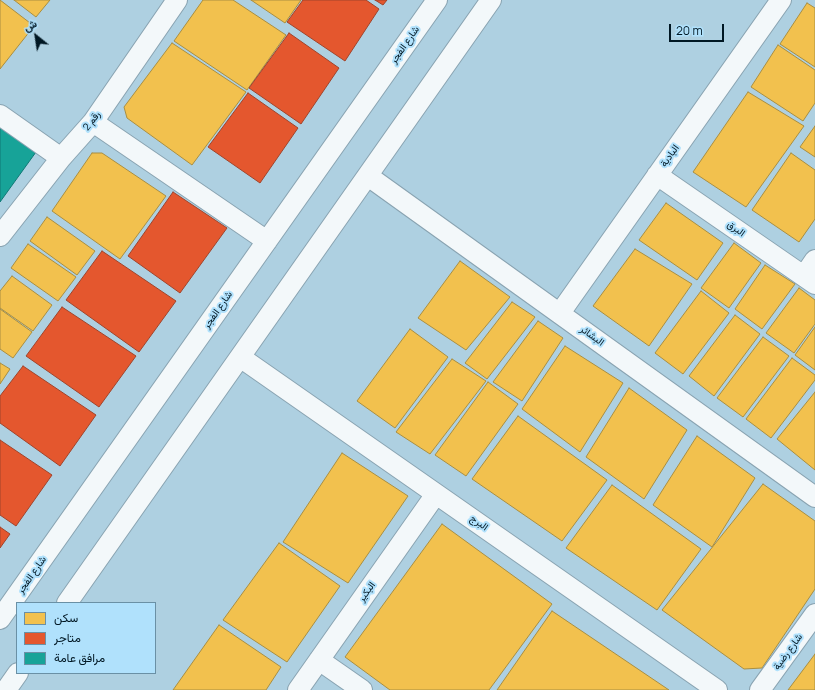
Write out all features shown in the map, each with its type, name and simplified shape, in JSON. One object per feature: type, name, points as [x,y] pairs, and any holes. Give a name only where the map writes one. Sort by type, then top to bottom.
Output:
[{"type":"street","name":"رقم 2","points":[[0,236],[61,158],[92,122],[177,0]]},
{"type":"street","name":"شارع الفجر","points":[[0,620],[437,0]]},
{"type":"street","points":[[68,602],[491,0]]},
{"type":"street","name":"البادية","points":[[560,313],[781,0]]},
{"type":"street","points":[[0,115],[61,158]]},
{"type":"street","points":[[92,122],[267,241]]},
{"type":"street","name":"البرق","points":[[657,175],[811,273]]},
{"type":"street","name":"البشائر","points":[[368,176],[815,498]]},
{"type":"street","name":"البرج","points":[[240,358],[717,690]]},
{"type":"street","name":"البكير","points":[[298,690],[436,494]]},
{"type":"street","name":"شارع رضية","points":[[760,690],[815,614]]},
{"type":"street","points":[[319,660],[362,690]]},
{"type":"street","points":[[6,690],[17,674]]},
{"type":"building: سكن","points":[[0,0],[34,26],[0,69]]},
{"type":"building: سكن","points":[[14,0],[50,0],[36,17]]},
{"type":"building: سكن","points":[[203,0],[233,0],[286,35],[247,90],[174,41]]},
{"type":"building: سكن","points":[[251,0],[301,0],[285,23]]},
{"type":"building: سكن","points":[[807,3],[815,8],[815,67],[780,44]]},
{"type":"building: سكن","points":[[172,43],[246,92],[192,165],[127,118],[124,107]]},
{"type":"building: سكن","points":[[778,45],[815,70],[815,103],[803,121],[751,87]]},
{"type":"building: سكن","points":[[748,92],[804,126],[746,207],[693,172]]},
{"type":"building: سكن","points":[[815,126],[815,157],[800,147]]},
{"type":"building: سكن","points":[[92,153],[102,153],[166,196],[120,259],[52,211]]},
{"type":"building: سكن","points":[[791,153],[815,170],[815,219],[799,242],[752,210]]},
{"type":"building: سكن","points":[[666,203],[723,243],[697,280],[639,240]]},
{"type":"building: سكن","points":[[47,217],[95,251],[77,275],[30,241]]},
{"type":"building: سكن","points":[[734,243],[761,263],[729,308],[701,288]]},
{"type":"building: سكن","points":[[28,244],[76,277],[58,301],[11,268]]},
{"type":"building: سكن","points":[[635,249],[692,284],[649,346],[593,306]]},
{"type":"building: سكن","points":[[460,261],[510,297],[466,350],[418,318]]},
{"type":"building: سكن","points":[[765,265],[795,284],[762,329],[735,309]]},
{"type":"building: سكن","points":[[12,276],[52,305],[33,331],[0,308],[0,291]]},
{"type":"building: سكن","points":[[799,288],[815,300],[815,324],[794,353],[766,333]]},
{"type":"building: سكن","points":[[701,291],[729,313],[683,374],[655,353]]},
{"type":"building: سكن","points":[[512,302],[535,317],[487,379],[465,363]]},
{"type":"building: سكن","points":[[0,309],[32,332],[13,358],[0,349]]},
{"type":"building: سكن","points":[[735,315],[760,334],[714,396],[689,376]]},
{"type":"building: سكن","points":[[538,321],[563,338],[522,401],[493,382]]},
{"type":"building: سكن","points":[[815,327],[815,370],[795,355]]},
{"type":"building: سكن","points":[[410,329],[448,357],[395,428],[357,401]]},
{"type":"building: سكن","points":[[763,337],[789,356],[743,417],[717,398]]},
{"type":"building: سكن","points":[[565,346],[623,383],[580,452],[522,409]]},
{"type":"building: سكن","points":[[792,358],[815,375],[815,380],[771,438],[746,419]]},
{"type":"building: سكن","points":[[452,359],[486,381],[430,454],[396,432]]},
{"type":"building: سكن","points":[[0,363],[10,369],[0,384]]},
{"type":"building: سكن","points":[[488,382],[518,404],[466,476],[435,455]]},
{"type":"building: سكن","points":[[629,388],[687,430],[644,499],[586,457]]},
{"type":"building: سكن","points":[[815,392],[815,470],[777,439]]},
{"type":"building: سكن","points":[[518,416],[607,480],[562,541],[472,479]]},
{"type":"building: سكن","points":[[697,436],[755,478],[712,547],[653,505]]},
{"type":"building: سكن","points":[[342,453],[408,496],[348,583],[283,542]]},
{"type":"building: سكن","points":[[763,484],[815,521],[815,589],[762,668],[744,669],[662,610]]},
{"type":"building: سكن","points":[[612,485],[701,549],[657,610],[566,548]]},
{"type":"building: سكن","points":[[442,524],[552,604],[489,690],[390,690],[345,657]]},
{"type":"building: سكن","points":[[279,543],[340,586],[287,662],[223,620]]},
{"type":"building: سكن","points":[[552,611],[669,690],[497,690]]},
{"type":"building: سكن","points":[[219,625],[281,667],[266,690],[173,690]]},
{"type":"building: سكن","points":[[815,654],[815,690],[788,690]]},
{"type":"building: متاجر","points":[[303,0],[366,0],[379,9],[345,61],[287,22]]},
{"type":"building: متاجر","points":[[375,0],[387,0],[383,5]]},
{"type":"building: متاجر","points":[[289,33],[339,68],[301,124],[249,88]]},
{"type":"building: متاجر","points":[[248,93],[298,128],[260,183],[208,147]]},
{"type":"building: متاجر","points":[[173,192],[227,228],[180,293],[128,256]]},
{"type":"building: متاجر","points":[[102,251],[176,301],[139,352],[66,300]]},
{"type":"building: متاجر","points":[[62,307],[136,356],[99,407],[26,356]]},
{"type":"building: متاجر","points":[[23,366],[96,415],[60,466],[0,423],[0,396]]},
{"type":"building: متاجر","points":[[0,440],[52,475],[16,526],[0,515]]},
{"type":"building: متاجر","points":[[0,527],[10,534],[0,548]]},
{"type":"building: مرافق عامة","points":[[0,126],[36,152],[0,202]]}]
